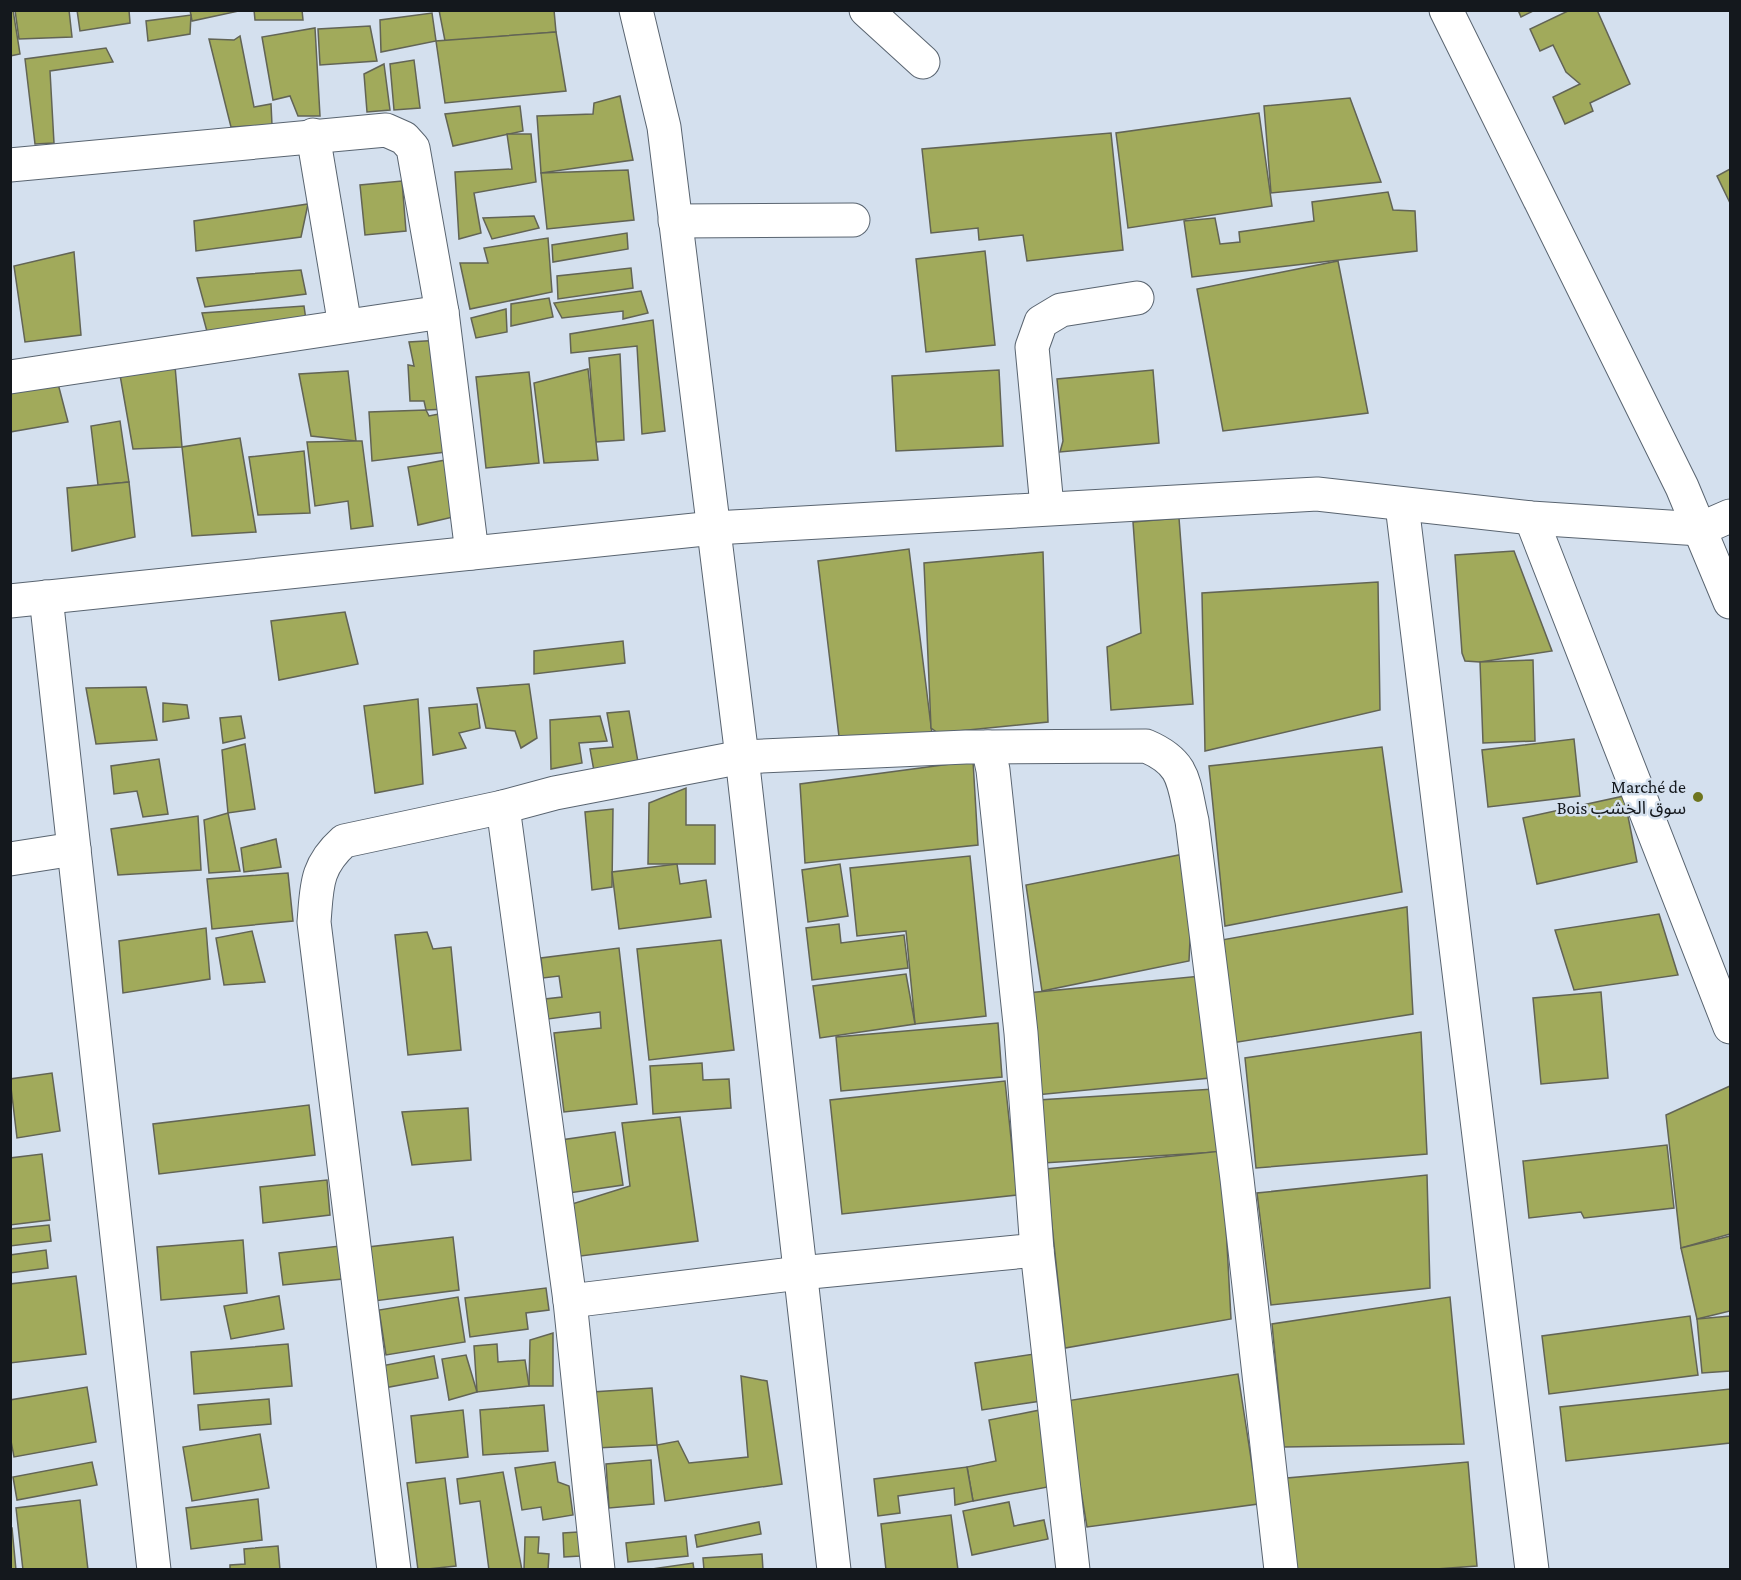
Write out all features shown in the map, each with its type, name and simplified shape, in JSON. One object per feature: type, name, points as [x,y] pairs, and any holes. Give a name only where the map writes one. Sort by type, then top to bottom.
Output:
[{"type":"street","points":[[636,10],[664,127],[742,757],[834,1569]]},
{"type":"street","points":[[866,10],[923,62]]},
{"type":"street","points":[[1446,10],[1642,404],[1731,602]]},
{"type":"street","points":[[10,165],[386,130],[404,138],[413,148],[442,312],[472,553]]},
{"type":"street","points":[[314,135],[345,326]]},
{"type":"street","points":[[675,222],[854,220]]},
{"type":"street","points":[[1047,507],[1032,347],[1041,322],[1061,310],[1137,298]]},
{"type":"street","points":[[10,377],[442,312]]},
{"type":"street","points":[[10,601],[714,528],[1047,507],[1317,494],[1532,518],[1700,529],[1731,516]]},
{"type":"street","points":[[1402,505],[1532,1569]]},
{"type":"street","points":[[1532,518],[1731,1027]]},
{"type":"street","points":[[46,597],[154,1569]]},
{"type":"street","points":[[393,1569],[314,922],[318,877],[329,855],[344,842],[503,807],[555,793],[742,757],[988,747],[1146,746],[1164,754],[1177,765],[1185,788],[1194,832],[1281,1569]]},
{"type":"street","points":[[988,747],[993,770],[1021,1033],[1037,1250],[1073,1569]]},
{"type":"street","points":[[503,807],[570,1301],[598,1569]]},
{"type":"street","points":[[10,859],[74,849]]},
{"type":"street","points":[[570,1301],[800,1273],[1037,1250]]},
{"type":"building","points":[[10,10],[13,10],[20,54],[10,56]]},
{"type":"building","points":[[15,10],[69,10],[72,37],[19,39]]},
{"type":"building","points":[[77,10],[129,10],[130,23],[80,31]]},
{"type":"building","points":[[190,10],[239,10],[239,11],[192,21]]},
{"type":"building","points":[[254,10],[302,10],[303,20],[255,20]]},
{"type":"building","points":[[439,10],[554,10],[556,32],[445,41]]},
{"type":"building","points":[[1518,10],[1535,10],[1521,17]]},
{"type":"building","points":[[1570,10],[1597,10],[1630,84],[1590,103],[1593,111],[1565,124],[1553,97],[1580,84],[1566,72],[1553,45],[1540,51],[1530,29]]},
{"type":"building","points":[[432,13],[436,41],[381,52],[380,20]]},
{"type":"building","points":[[191,15],[190,34],[148,41],[146,21]]},
{"type":"building","points":[[370,26],[377,61],[320,65],[318,29]]},
{"type":"building","points":[[315,28],[320,116],[298,116],[290,96],[273,100],[262,37]]},
{"type":"building","points":[[556,32],[566,91],[445,103],[436,41]]},
{"type":"building","points":[[240,36],[254,107],[271,104],[272,125],[231,127],[209,39],[234,40]]},
{"type":"building","points":[[106,48],[113,62],[50,71],[54,143],[35,144],[25,59]]},
{"type":"building","points":[[414,60],[420,108],[394,110],[390,64]]},
{"type":"building","points":[[384,64],[390,110],[367,112],[364,74]]},
{"type":"building","points":[[620,96],[633,160],[541,173],[537,116],[593,114],[594,103]]},
{"type":"building","points":[[1350,98],[1381,182],[1271,193],[1264,106]]},
{"type":"building","points":[[520,106],[523,131],[453,146],[445,114]]},
{"type":"building","points":[[1259,113],[1272,206],[1128,228],[1116,133]]},
{"type":"building","points":[[1111,133],[1123,250],[1027,261],[1023,235],[979,240],[978,228],[931,233],[922,149]]},
{"type":"building","points":[[507,134],[531,134],[536,182],[474,193],[481,233],[459,239],[455,172],[512,169]]},
{"type":"building","points":[[1730,169],[1730,203],[1717,176]]},
{"type":"building","points":[[628,170],[634,220],[547,229],[541,173]]},
{"type":"building","points":[[402,181],[406,231],[365,235],[360,185]]},
{"type":"building","points":[[1388,192],[1393,210],[1415,211],[1417,251],[1192,277],[1184,221],[1215,218],[1220,244],[1240,242],[1239,232],[1314,221],[1312,202]]},
{"type":"building","points":[[308,204],[301,237],[196,251],[194,221]]},
{"type":"building","points":[[534,216],[539,228],[492,239],[483,218]]},
{"type":"building","points":[[627,233],[628,249],[553,262],[552,245]]},
{"type":"building","points":[[548,238],[552,292],[470,309],[460,263],[488,263],[484,248]]},
{"type":"building","points":[[985,251],[995,345],[926,352],[916,259]]},
{"type":"building","points":[[74,252],[81,335],[25,342],[14,266]]},
{"type":"building","points":[[1338,261],[1368,413],[1223,431],[1197,289]]},
{"type":"building","points":[[631,268],[633,288],[558,299],[557,276]]},
{"type":"building","points":[[301,270],[306,294],[205,307],[197,278]]},
{"type":"building","points":[[641,291],[648,313],[623,319],[623,311],[562,318],[554,303]]},
{"type":"building","points":[[549,298],[553,317],[511,326],[511,304]]},
{"type":"building","points":[[304,306],[307,327],[209,339],[202,313]]},
{"type":"building","points":[[506,309],[507,332],[476,338],[471,318]]},
{"type":"building","points":[[653,320],[665,431],[642,434],[637,346],[571,353],[570,334]]},
{"type":"building","points":[[441,340],[447,409],[426,410],[424,401],[410,401],[408,365],[414,366],[409,342]]},
{"type":"building","points":[[620,354],[624,440],[596,442],[589,358]]},
{"type":"building","points":[[175,366],[182,447],[133,449],[120,375]]},
{"type":"building","points":[[588,369],[598,460],[544,463],[534,383]]},
{"type":"building","points":[[999,370],[1003,446],[896,451],[892,376]]},
{"type":"building","points":[[1153,370],[1159,443],[1060,452],[1063,441],[1057,379]]},
{"type":"building","points":[[348,371],[356,441],[311,436],[299,374]]},
{"type":"building","points":[[529,372],[539,463],[486,468],[476,377]]},
{"type":"building","points":[[56,376],[68,422],[10,432],[10,381]]},
{"type":"building","points":[[426,410],[429,416],[449,412],[454,451],[372,461],[369,412]]},
{"type":"building","points":[[120,421],[129,482],[98,485],[91,426]]},
{"type":"building","points":[[240,438],[256,532],[192,536],[182,447]]},
{"type":"building","points":[[362,441],[373,526],[351,529],[348,501],[315,506],[307,442]]},
{"type":"building","points":[[304,451],[310,513],[258,515],[249,457]]},
{"type":"building","points":[[456,458],[462,515],[418,525],[408,467]]},
{"type":"building","points":[[129,482],[135,537],[72,551],[67,488]]},
{"type":"building","points":[[1179,518],[1193,704],[1111,710],[1107,647],[1141,633],[1133,522]]},
{"type":"building","points":[[909,549],[932,734],[840,745],[818,561]]},
{"type":"building","points":[[1514,551],[1552,651],[1480,662],[1465,661],[1462,653],[1455,555]]},
{"type":"building","points":[[1043,552],[1048,722],[938,733],[931,728],[924,563]]},
{"type":"building","points":[[1378,582],[1380,710],[1205,751],[1202,593]]},
{"type":"building","points":[[345,612],[358,664],[279,680],[271,621]]},
{"type":"building","points":[[623,641],[625,663],[534,674],[534,651]]},
{"type":"building","points":[[1533,660],[1535,741],[1483,743],[1480,662]]},
{"type":"building","points":[[529,684],[537,738],[521,748],[515,731],[486,728],[477,688]]},
{"type":"building","points":[[146,687],[157,740],[96,744],[86,688]]},
{"type":"building","points":[[418,699],[423,784],[375,793],[364,706]]},
{"type":"building","points":[[163,703],[187,705],[189,718],[163,722]]},
{"type":"building","points":[[477,704],[480,728],[459,733],[466,748],[433,755],[429,708]]},
{"type":"building","points":[[629,711],[638,762],[594,771],[590,749],[613,747],[607,713]]},
{"type":"building","points":[[241,716],[245,738],[223,743],[220,718]]},
{"type":"building","points":[[600,716],[607,741],[579,743],[582,763],[551,769],[550,720]]},
{"type":"building","points":[[1574,739],[1580,796],[1488,807],[1482,750]]},
{"type":"building","points":[[245,744],[255,809],[228,813],[222,750]]},
{"type":"building","points":[[1382,747],[1402,892],[1225,926],[1209,766]]},
{"type":"building","points":[[159,759],[168,814],[143,817],[137,791],[114,794],[111,766]]},
{"type":"building","points":[[973,761],[978,845],[805,863],[800,784]]},
{"type":"building","points":[[686,788],[686,825],[715,825],[715,864],[648,864],[649,803]]},
{"type":"building","points":[[1624,796],[1637,862],[1537,884],[1523,818]]},
{"type":"building","points":[[613,809],[612,887],[592,890],[585,812]]},
{"type":"building","points":[[228,813],[240,871],[209,873],[204,820]]},
{"type":"building","points":[[198,816],[201,870],[118,875],[111,829]]},
{"type":"building","points":[[276,839],[281,867],[244,872],[241,848]]},
{"type":"building","points":[[1194,852],[1189,961],[1042,991],[1026,885]]},
{"type":"building","points":[[970,856],[986,1016],[915,1024],[906,931],[857,936],[850,868]]},
{"type":"building","points":[[677,864],[680,884],[706,880],[711,917],[619,929],[612,872]]},
{"type":"building","points":[[840,864],[848,916],[808,922],[802,870]]},
{"type":"building","points":[[288,873],[293,921],[212,929],[207,879]]},
{"type":"building","points":[[1407,907],[1413,1014],[1232,1043],[1216,941]]},
{"type":"building","points":[[1659,914],[1678,975],[1574,990],[1555,930]]},
{"type":"building","points":[[839,924],[841,943],[904,935],[908,968],[812,980],[806,928]]},
{"type":"building","points":[[206,928],[210,979],[123,993],[119,941]]},
{"type":"building","points":[[252,931],[265,982],[224,985],[216,938]]},
{"type":"building","points":[[427,932],[433,949],[451,947],[461,1050],[408,1055],[395,935]]},
{"type":"building","points":[[721,940],[734,1050],[649,1060],[637,949]]},
{"type":"building","points":[[619,948],[637,1104],[564,1112],[554,1033],[601,1028],[600,1012],[548,1019],[545,999],[562,997],[559,976],[543,978],[541,958]]},
{"type":"building","points":[[906,974],[915,1024],[820,1038],[813,986]]},
{"type":"building","points":[[1201,976],[1210,1078],[1036,1095],[1027,993]]},
{"type":"building","points":[[1601,992],[1608,1078],[1541,1084],[1533,998]]},
{"type":"building","points":[[998,1023],[1002,1077],[841,1091],[836,1037]]},
{"type":"building","points":[[1421,1032],[1427,1154],[1256,1168],[1245,1058]]},
{"type":"building","points":[[702,1063],[703,1080],[729,1079],[731,1108],[653,1114],[650,1066]]},
{"type":"building","points":[[52,1073],[60,1131],[17,1138],[10,1079]]},
{"type":"building","points":[[1005,1081],[1017,1195],[842,1214],[830,1100]]},
{"type":"building","points":[[1730,1086],[1730,1234],[1681,1248],[1666,1115]]},
{"type":"building","points":[[1214,1089],[1218,1152],[1043,1163],[1038,1100]]},
{"type":"building","points":[[309,1105],[315,1155],[159,1174],[153,1124]]},
{"type":"building","points":[[468,1108],[471,1160],[412,1165],[402,1112]]},
{"type":"building","points":[[680,1117],[698,1241],[573,1257],[572,1204],[630,1186],[622,1123]]},
{"type":"building","points":[[615,1132],[623,1185],[569,1193],[561,1140]]},
{"type":"building","points":[[1667,1145],[1674,1208],[1584,1218],[1581,1212],[1529,1218],[1523,1161]]},
{"type":"building","points":[[1222,1151],[1231,1319],[1065,1348],[1046,1169]]},
{"type":"building","points":[[42,1154],[50,1220],[10,1225],[10,1158]]},
{"type":"building","points":[[1427,1175],[1430,1288],[1271,1305],[1257,1193]]},
{"type":"building","points":[[327,1180],[330,1215],[263,1223],[260,1187]]},
{"type":"building","points":[[49,1225],[51,1241],[10,1246],[10,1229]]},
{"type":"building","points":[[1730,1236],[1730,1311],[1697,1319],[1681,1248]]},
{"type":"building","points":[[453,1237],[459,1290],[374,1301],[368,1247]]},
{"type":"building","points":[[243,1240],[247,1293],[161,1300],[157,1247]]},
{"type":"building","points":[[340,1246],[343,1279],[283,1285],[279,1253]]},
{"type":"building","points":[[46,1250],[48,1268],[10,1273],[10,1255]]},
{"type":"building","points":[[76,1276],[86,1354],[10,1363],[10,1284]]},
{"type":"building","points":[[546,1288],[549,1310],[526,1313],[528,1329],[470,1337],[465,1298]]},
{"type":"building","points":[[279,1296],[284,1329],[231,1339],[224,1306]]},
{"type":"building","points":[[458,1297],[465,1342],[386,1355],[379,1310]]},
{"type":"building","points":[[1450,1297],[1464,1444],[1284,1447],[1272,1324]]},
{"type":"building","points":[[1690,1316],[1698,1375],[1549,1394],[1542,1336]]},
{"type":"building","points":[[1730,1316],[1730,1371],[1702,1373],[1697,1319]]},
{"type":"building","points":[[553,1333],[553,1386],[529,1386],[530,1340]]},
{"type":"building","points":[[288,1344],[292,1386],[194,1394],[191,1352]]},
{"type":"building","points":[[497,1344],[498,1362],[525,1360],[529,1386],[477,1392],[474,1346]]},
{"type":"building","points":[[1034,1354],[1041,1401],[982,1410],[975,1363]]},
{"type":"building","points":[[466,1355],[477,1392],[449,1400],[442,1359]]},
{"type":"building","points":[[434,1356],[438,1378],[384,1388],[381,1366]]},
{"type":"building","points":[[1238,1374],[1258,1504],[1087,1527],[1066,1401]]},
{"type":"building","points":[[741,1376],[767,1381],[782,1484],[665,1501],[657,1445],[678,1441],[689,1463],[748,1457]]},
{"type":"building","points":[[87,1387],[96,1442],[14,1457],[10,1436],[10,1400]]},
{"type":"building","points":[[652,1388],[657,1445],[596,1448],[592,1392]]},
{"type":"building","points":[[1730,1389],[1730,1443],[1566,1461],[1560,1407]]},
{"type":"building","points":[[269,1399],[271,1424],[200,1430],[198,1405]]},
{"type":"building","points":[[544,1405],[548,1451],[483,1455],[480,1410]]},
{"type":"building","points":[[463,1410],[468,1457],[416,1463],[411,1416]]},
{"type":"building","points":[[1040,1410],[1053,1486],[973,1501],[967,1467],[996,1461],[989,1420]]},
{"type":"building","points":[[260,1434],[269,1488],[192,1501],[183,1447]]},
{"type":"building","points":[[651,1460],[654,1504],[609,1508],[606,1464]]},
{"type":"building","points":[[92,1462],[97,1485],[17,1500],[13,1477]]},
{"type":"building","points":[[555,1462],[558,1482],[569,1486],[573,1515],[543,1520],[541,1507],[522,1510],[515,1468]]},
{"type":"building","points":[[1468,1462],[1477,1566],[1422,1570],[1297,1570],[1287,1478]]},
{"type":"building","points":[[967,1467],[973,1501],[955,1505],[954,1488],[898,1496],[900,1513],[878,1516],[874,1479]]},
{"type":"building","points":[[503,1472],[522,1570],[489,1570],[480,1501],[460,1504],[457,1479]]},
{"type":"building","points":[[445,1478],[456,1566],[418,1570],[407,1483]]},
{"type":"building","points":[[258,1499],[262,1540],[191,1549],[186,1508]]},
{"type":"building","points":[[80,1500],[88,1570],[23,1570],[16,1508]]},
{"type":"building","points":[[1009,1502],[1014,1526],[1044,1520],[1048,1539],[972,1555],[963,1511]]},
{"type":"building","points":[[951,1515],[958,1570],[886,1570],[881,1524]]},
{"type":"building","points":[[759,1522],[761,1534],[697,1547],[695,1535]]},
{"type":"building","points":[[10,1528],[12,1528],[16,1570],[10,1570]]},
{"type":"building","points":[[578,1532],[580,1556],[564,1557],[563,1533]]},
{"type":"building","points":[[686,1536],[688,1556],[628,1562],[626,1543]]},
{"type":"building","points":[[525,1537],[539,1537],[538,1553],[549,1554],[548,1570],[524,1570]]},
{"type":"building","points":[[278,1546],[280,1570],[230,1570],[230,1565],[245,1564],[244,1549]]},
{"type":"building","points":[[762,1554],[763,1570],[704,1570],[703,1558]]},
{"type":"building","points":[[693,1563],[694,1570],[645,1570]]},
{"type":"place","name":"Marché de Bois سوق الخشب","points":[[1698,797]]}]
